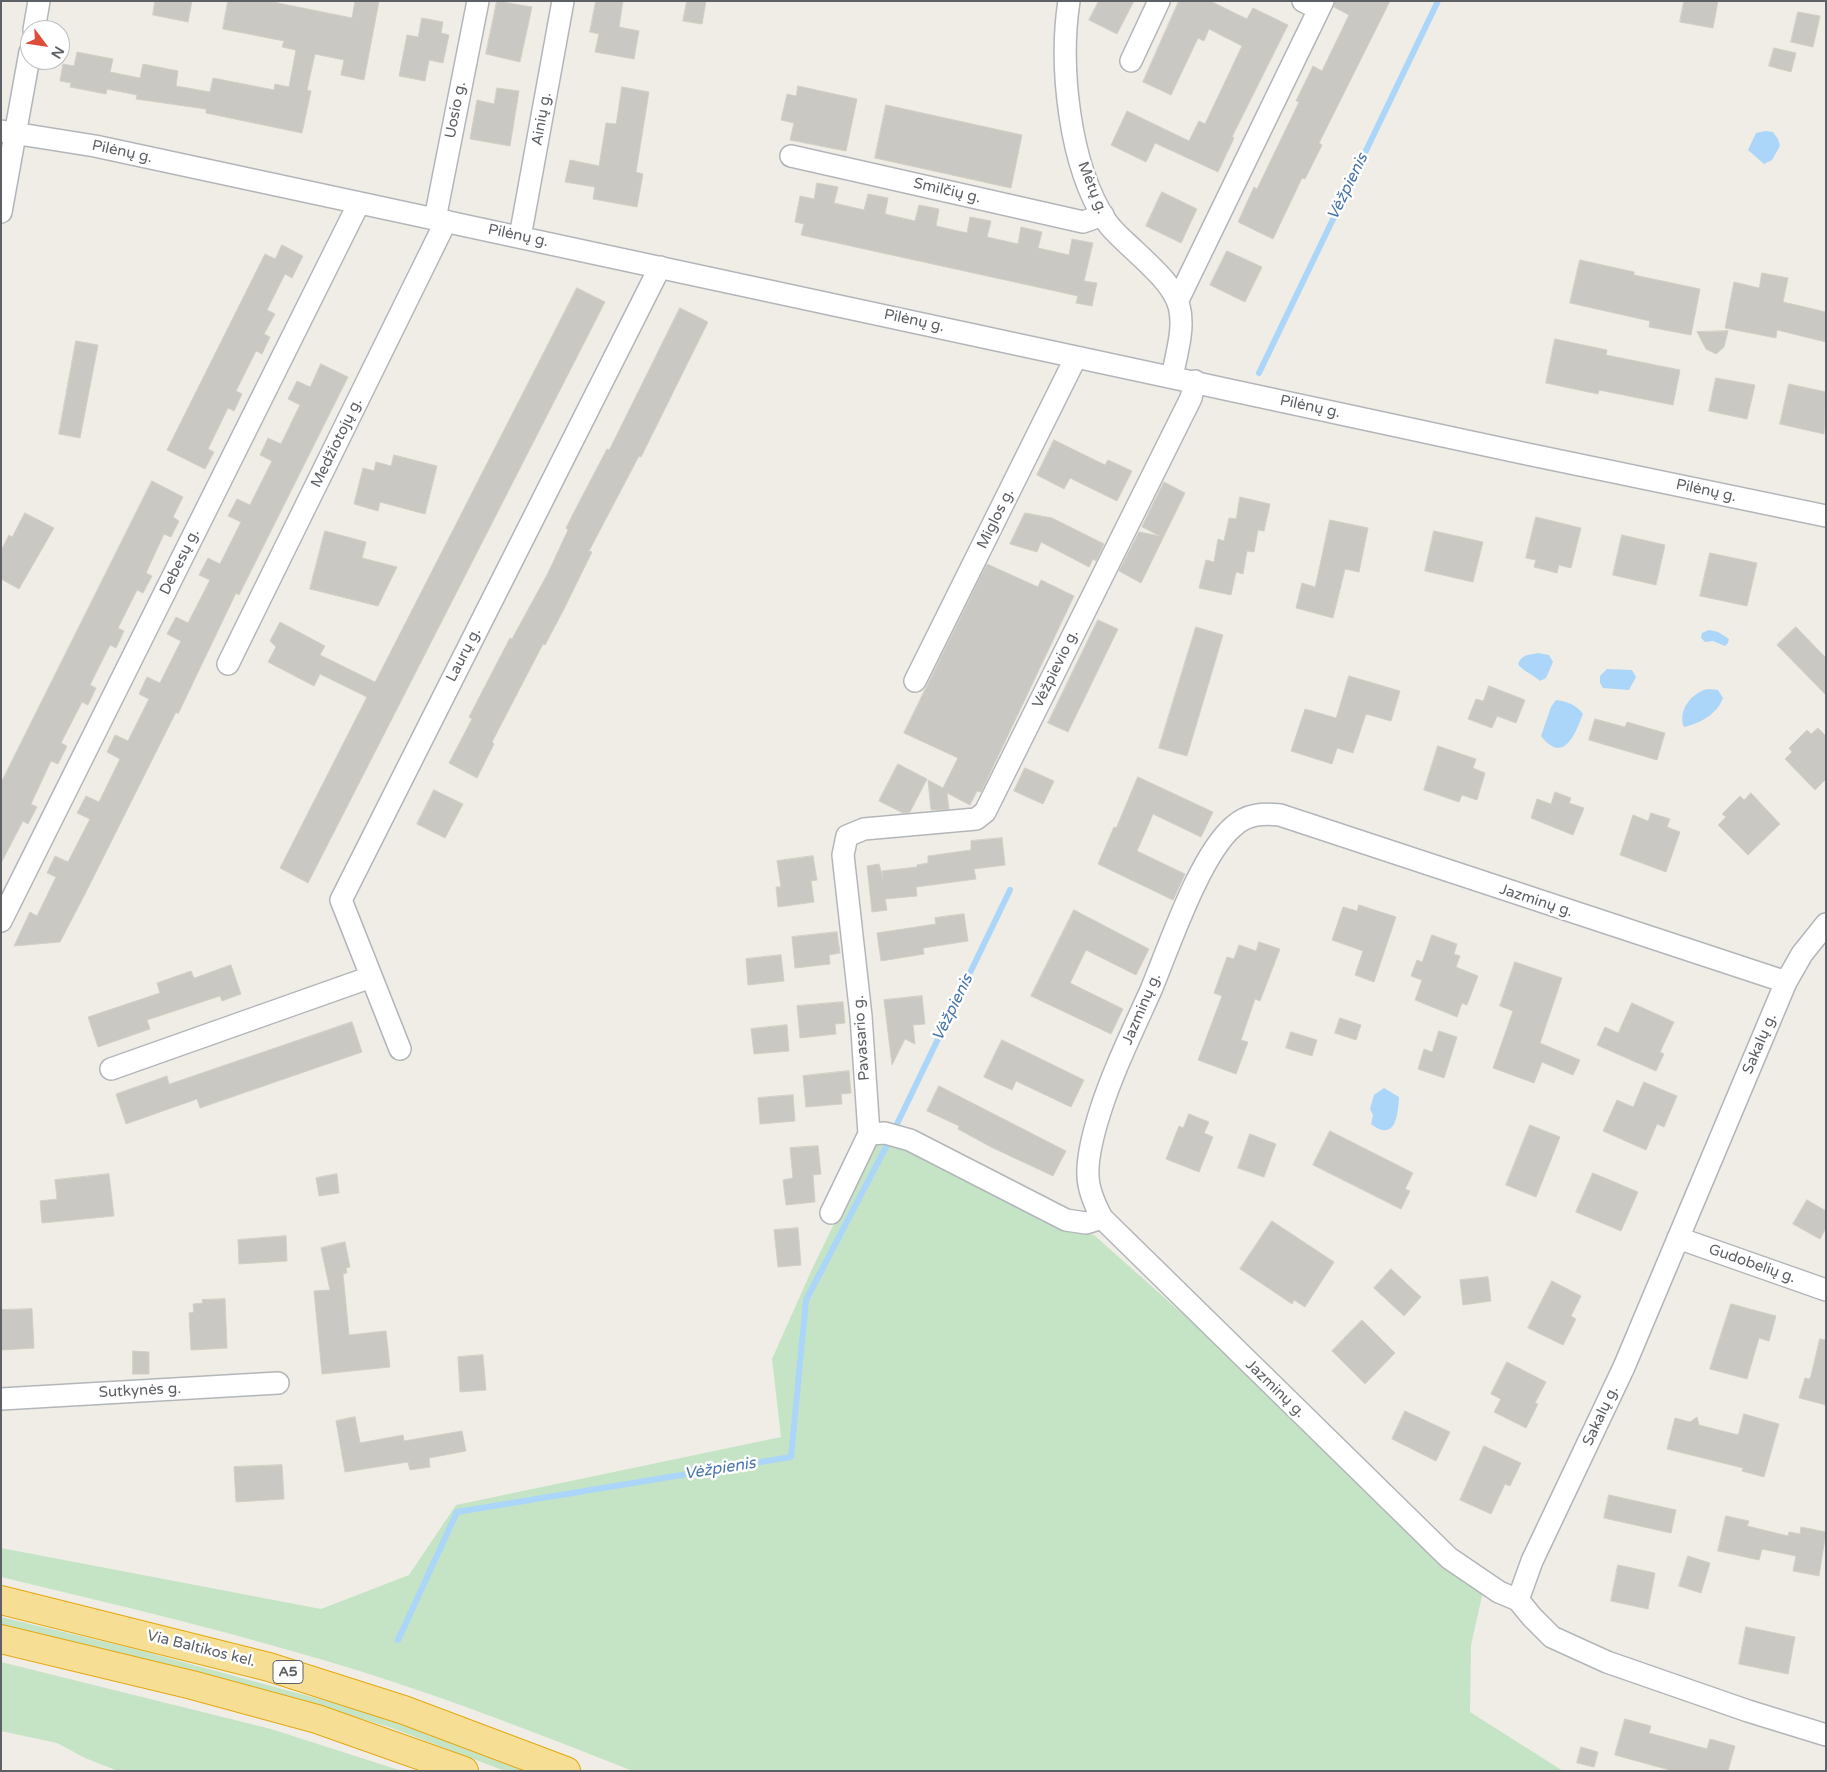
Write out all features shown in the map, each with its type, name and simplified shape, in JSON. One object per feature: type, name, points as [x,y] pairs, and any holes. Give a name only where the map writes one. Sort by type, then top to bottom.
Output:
[{"type":"highway","name":"Via Baltikos kel.","points":[[1,1600],[278,1669],[404,1710],[566,1771]]},
{"type":"highway","points":[[1,1639],[182,1682],[307,1717],[464,1771]]},
{"type":"street","points":[[36,20],[39,1]]},
{"type":"street","name":"Uosio g.","points":[[440,220],[478,1]]},
{"type":"street","name":"Ainių g.","points":[[520,237],[563,1]]},
{"type":"street","name":"Mėtų g.","points":[[1069,1],[1066,21],[1066,91],[1080,160],[1093,196],[1106,222],[1165,279],[1178,300],[1182,320],[1181,338],[1172,376]]},
{"type":"street","points":[[1132,61],[1160,1]]},
{"type":"street","points":[[1178,300],[1315,4]]},
{"type":"street","points":[[1,212],[8,132],[25,70]]},
{"type":"street","name":"Pilėnų g.","points":[[8,132],[95,146],[1172,376],[1527,454],[1826,516]]},
{"type":"street","name":"Smilčių g.","points":[[791,156],[1083,222],[1103,215]]},
{"type":"street","name":"Debesų g.","points":[[1,921],[359,202]]},
{"type":"street","name":"Medžiotojų g.","points":[[228,664],[440,220]]},
{"type":"street","name":"Laurų g.","points":[[400,1049],[340,900],[660,267]]},
{"type":"street","name":"Miglos g.","points":[[915,681],[1076,357]]},
{"type":"street","name":"Vėžpievio g.","points":[[843,855],[847,836],[864,829],[976,819],[985,812],[1191,398],[1195,382]]},
{"type":"street","name":"Jazminų g.","points":[[1518,1600],[1499,1592],[1449,1558],[1102,1218],[1092,1198],[1088,1175],[1092,1144],[1100,1112],[1205,864],[1220,840],[1235,825],[1250,816],[1263,813],[1280,815],[1786,982]]},
{"type":"street","name":"Pavasario g.","points":[[831,1213],[869,1134],[861,1016],[843,855]]},
{"type":"street","name":"Sakalų g.","points":[[1518,1600],[1532,1562],[1624,1367],[1786,982],[1802,954],[1826,924]]},
{"type":"street","points":[[111,1070],[371,977]]},
{"type":"street","points":[[869,1134],[885,1133],[910,1140],[1066,1220],[1086,1223],[1102,1218]]},
{"type":"street","name":"Gudobelių g.","points":[[1678,1238],[1826,1290]]},
{"type":"street","name":"Sutkynės g.","points":[[1,1399],[278,1383]]},
{"type":"street","points":[[1518,1600],[1552,1637],[1607,1662],[1748,1711],[1826,1735]]},
{"type":"green space","points":[[875,1140],[900,1146],[1059,1228],[1094,1235],[1485,1583],[1471,1645],[1470,1712],[1563,1771],[633,1771],[465,1707],[318,1658],[138,1610],[1,1577],[1,1548],[321,1609],[409,1575],[456,1505],[781,1437],[772,1359],[813,1267]]},
{"type":"green space","points":[[1,1617],[135,1649],[334,1703],[390,1720],[528,1771],[505,1771],[389,1727],[332,1710],[1,1627]]},
{"type":"green space","points":[[1,1662],[271,1729],[402,1771],[118,1771],[85,1758],[57,1743],[1,1731]]},
{"type":"water","points":[[1773,132],[1780,146],[1772,160],[1764,164],[1748,150],[1756,133]]},
{"type":"water","points":[[1709,630],[1718,632],[1729,639],[1728,643],[1725,646],[1713,641],[1705,642],[1701,638],[1702,633]]},
{"type":"water","points":[[1538,653],[1549,655],[1553,662],[1546,678],[1540,681],[1518,664],[1524,657]]},
{"type":"water","points":[[1607,669],[1632,670],[1636,677],[1629,690],[1603,688],[1600,683],[1600,676]]},
{"type":"water","points":[[1708,689],[1718,690],[1723,698],[1717,709],[1708,717],[1684,727],[1682,721],[1687,703],[1697,694]]},
{"type":"water","points":[[1556,700],[1571,704],[1583,714],[1568,743],[1556,748],[1541,736],[1551,707]]},
{"type":"water","points":[[1384,1088],[1399,1097],[1398,1111],[1394,1124],[1386,1130],[1379,1129],[1371,1124],[1373,1115],[1370,1109],[1374,1095]]},
{"type":"building","points":[[155,1],[192,1],[188,22],[153,15]]},
{"type":"building","points":[[228,1],[268,1],[352,18],[355,1],[379,1],[364,80],[341,75],[344,60],[315,54],[307,90],[311,91],[302,133],[206,113],[206,109],[136,99],[137,95],[107,89],[106,94],[70,87],[71,83],[60,81],[62,70],[70,70],[70,65],[74,66],[77,52],[113,59],[110,72],[140,78],[143,64],[178,71],[176,86],[210,92],[213,78],[274,90],[275,84],[289,87],[296,50],[282,47],[284,41],[223,29]]},
{"type":"building","points":[[497,1],[532,7],[520,62],[486,54]]},
{"type":"building","points":[[596,1],[623,1],[619,27],[639,31],[634,59],[595,52],[599,34],[590,32]]},
{"type":"building","points":[[687,1],[706,1],[702,24],[683,21]]},
{"type":"building","points":[[1099,1],[1134,1],[1117,34],[1089,20]]},
{"type":"building","points":[[1179,1],[1210,1],[1247,19],[1253,8],[1288,25],[1232,137],[1234,138],[1218,172],[1155,143],[1146,162],[1111,145],[1127,111],[1189,141],[1199,121],[1205,124],[1242,46],[1209,29],[1204,41],[1198,38],[1171,95],[1143,82]]},
{"type":"building","points":[[1335,1],[1390,1],[1319,143],[1322,145],[1305,179],[1302,178],[1273,239],[1238,222],[1254,187],[1257,189],[1299,102],[1296,101],[1313,66],[1322,71],[1349,15],[1334,7]]},
{"type":"building","points":[[1684,1],[1718,1],[1713,28],[1680,22]]},
{"type":"building","points":[[1798,12],[1820,16],[1813,47],[1791,42]]},
{"type":"building","points":[[422,18],[443,22],[441,33],[449,35],[443,63],[429,60],[425,81],[399,76],[407,35],[418,37]]},
{"type":"building","points":[[1774,48],[1796,53],[1791,72],[1769,66]]},
{"type":"building","points":[[798,86],[857,99],[846,151],[790,140],[794,123],[781,120],[787,94],[796,96]]},
{"type":"building","points":[[622,87],[649,92],[636,172],[643,174],[637,207],[593,199],[595,187],[565,182],[570,160],[599,166],[606,123],[616,124]]},
{"type":"building","points":[[497,88],[519,91],[510,146],[470,139],[477,100],[494,104]]},
{"type":"building","points":[[886,105],[1022,135],[1011,188],[875,158]]},
{"type":"building","points":[[817,183],[838,187],[834,203],[864,210],[868,194],[888,198],[885,214],[915,221],[919,205],[939,209],[936,226],[967,233],[970,217],[991,221],[987,237],[1018,244],[1021,227],[1042,232],[1038,248],[1069,255],[1072,239],[1093,243],[1084,281],[1097,283],[1092,306],[1076,303],[1078,296],[801,235],[804,224],[795,222],[800,196],[814,199]]},
{"type":"building","points":[[1162,192],[1197,209],[1181,243],[1146,226]]},
{"type":"building","points":[[282,245],[303,256],[292,278],[285,274],[267,310],[275,314],[264,334],[270,337],[262,354],[256,351],[236,391],[242,394],[234,411],[228,408],[208,449],[214,452],[205,469],[167,450],[265,254],[275,259]]},
{"type":"building","points":[[1227,251],[1262,267],[1245,302],[1210,285]]},
{"type":"building","points":[[1580,260],[1634,272],[1634,275],[1700,289],[1691,335],[1649,327],[1650,321],[1570,303]]},
{"type":"building","points":[[1762,273],[1788,278],[1783,302],[1826,312],[1826,342],[1777,330],[1776,338],[1725,328],[1734,282],[1759,288]]},
{"type":"building","points":[[577,288],[605,302],[308,883],[280,868],[367,697],[320,674],[314,686],[268,662],[276,647],[270,641],[280,622],[325,646],[320,655],[375,682]]},
{"type":"building","points":[[680,308],[708,322],[641,457],[639,456],[589,551],[592,552],[563,611],[545,645],[543,644],[492,742],[494,744],[477,778],[449,763],[472,719],[469,717],[510,638],[512,639],[548,573],[568,530],[566,528],[607,449],[609,450]]},
{"type":"building","points":[[1728,331],[1724,347],[1716,354],[1706,349],[1697,332]]},
{"type":"building","points":[[1555,339],[1607,350],[1606,355],[1680,370],[1673,405],[1599,390],[1598,394],[1546,383]]},
{"type":"building","points":[[76,341],[98,345],[80,438],[59,434]]},
{"type":"building","points":[[321,364],[348,377],[239,595],[236,593],[178,714],[176,712],[60,942],[14,946],[30,912],[37,916],[56,877],[47,873],[55,856],[68,862],[90,819],[77,813],[86,796],[99,802],[120,759],[107,752],[115,735],[128,741],[149,699],[139,694],[147,677],[160,683],[181,641],[167,634],[176,617],[188,623],[210,580],[199,575],[208,558],[220,564],[241,522],[228,516],[237,499],[250,505],[272,461],[260,455],[268,438],[281,444],[300,405],[288,399],[297,381],[310,387]]},
{"type":"building","points":[[1716,378],[1755,385],[1747,419],[1709,411]]},
{"type":"building","points":[[1789,384],[1826,392],[1824,434],[1780,424]]},
{"type":"building","points":[[1054,440],[1105,465],[1108,460],[1132,471],[1117,501],[1070,478],[1064,489],[1037,475]]},
{"type":"building","points":[[394,455],[437,466],[425,514],[380,502],[378,511],[354,504],[363,468],[374,471],[376,462],[391,466]]},
{"type":"building","points":[[152,481],[183,497],[173,517],[179,521],[171,537],[164,534],[146,573],[152,576],[143,593],[137,590],[118,628],[124,631],[116,648],[110,645],[90,685],[96,688],[88,705],[82,702],[61,743],[67,746],[58,764],[51,761],[31,804],[37,807],[28,824],[23,821],[1,863],[1,783]]},
{"type":"building","points":[[1164,482],[1185,493],[1141,583],[1119,571],[1139,532],[1160,536],[1142,527]]},
{"type":"building","points":[[1240,497],[1270,504],[1264,531],[1258,530],[1254,552],[1247,551],[1243,574],[1236,572],[1231,595],[1199,588],[1206,560],[1214,562],[1218,539],[1224,541],[1229,518],[1236,519]]},
{"type":"building","points":[[25,513],[54,528],[19,589],[1,579],[1,551],[9,535],[12,537]]},
{"type":"building","points":[[1025,513],[1052,518],[1104,544],[1096,561],[1093,559],[1089,567],[1041,542],[1037,552],[1010,544]]},
{"type":"building","points":[[1536,517],[1581,528],[1571,568],[1559,565],[1557,573],[1534,567],[1536,560],[1526,558]]},
{"type":"building","points":[[1330,520],[1368,528],[1359,572],[1345,569],[1333,618],[1296,608],[1302,583],[1315,587]]},
{"type":"building","points":[[325,531],[366,542],[362,558],[397,567],[378,606],[310,589]]},
{"type":"building","points":[[1434,531],[1483,542],[1473,582],[1425,571]]},
{"type":"building","points":[[1622,535],[1665,545],[1656,585],[1613,575]]},
{"type":"building","points":[[1710,553],[1757,563],[1747,606],[1700,596]]},
{"type":"building","points":[[987,564],[1038,587],[1041,580],[1074,596],[981,792],[977,791],[970,805],[947,793],[949,809],[931,810],[928,780],[943,788],[958,758],[904,733]]},
{"type":"building","points":[[1098,620],[1118,629],[1068,732],[1048,723]]},
{"type":"building","points":[[1196,627],[1223,635],[1187,756],[1159,748]]},
{"type":"building","points":[[1796,627],[1826,658],[1826,695],[1777,645]]},
{"type":"building","points":[[1349,676],[1400,691],[1391,721],[1366,714],[1353,753],[1337,748],[1332,764],[1291,751],[1305,709],[1336,718]]},
{"type":"building","points":[[1489,686],[1525,700],[1516,723],[1497,716],[1492,728],[1468,719],[1476,699],[1483,701]]},
{"type":"building","points":[[1595,719],[1625,727],[1627,722],[1665,733],[1657,760],[1589,740]]},
{"type":"building","points":[[1818,728],[1826,736],[1826,779],[1815,790],[1785,759],[1792,752],[1789,748],[1807,730],[1811,734]]},
{"type":"building","points":[[1438,746],[1476,759],[1473,768],[1485,773],[1477,800],[1462,795],[1459,802],[1424,790]]},
{"type":"building","points":[[898,764],[927,779],[910,812],[903,813],[879,801]]},
{"type":"building","points":[[1025,768],[1054,781],[1043,804],[1014,791]]},
{"type":"building","points":[[1138,777],[1213,812],[1201,837],[1153,814],[1137,851],[1185,874],[1173,900],[1098,864]]},
{"type":"building","points":[[434,790],[463,804],[445,838],[417,824]]},
{"type":"building","points":[[1555,792],[1571,798],[1569,803],[1584,808],[1573,835],[1531,818],[1537,799],[1551,804]]},
{"type":"building","points":[[1751,793],[1780,824],[1748,855],[1718,825],[1726,817],[1722,814],[1740,796],[1744,800]]},
{"type":"building","points":[[1651,813],[1670,819],[1667,827],[1680,832],[1666,872],[1620,855],[1633,815],[1648,821]]},
{"type":"building","points":[[1002,838],[1005,865],[974,869],[976,879],[916,887],[917,896],[885,899],[887,910],[872,912],[867,866],[879,864],[883,879],[882,871],[917,867],[917,865],[928,863],[928,856],[971,850],[971,841]]},
{"type":"building","points":[[813,856],[817,880],[811,881],[814,902],[778,907],[776,887],[781,887],[777,861]]},
{"type":"building","points":[[1359,905],[1396,917],[1374,982],[1355,975],[1363,951],[1332,940],[1343,907],[1357,911]]},
{"type":"building","points":[[1074,910],[1149,949],[1136,975],[1086,950],[1070,983],[1123,1009],[1111,1034],[1031,996]]},
{"type":"building","points":[[964,914],[968,941],[923,948],[924,954],[881,961],[877,933],[936,924],[935,918]]},
{"type":"building","points":[[837,932],[840,953],[829,955],[830,964],[795,968],[792,937]]},
{"type":"building","points":[[1432,935],[1457,944],[1454,954],[1460,956],[1456,967],[1478,976],[1467,1005],[1462,1003],[1457,1017],[1415,1000],[1422,980],[1411,976],[1417,960],[1422,962]]},
{"type":"building","points":[[1259,942],[1280,949],[1260,1001],[1255,999],[1241,1040],[1248,1042],[1236,1074],[1198,1060],[1222,996],[1214,993],[1227,957],[1234,959],[1239,945],[1256,951]]},
{"type":"building","points":[[781,955],[784,981],[748,985],[746,959]]},
{"type":"building","points":[[1515,962],[1562,978],[1540,1043],[1580,1060],[1573,1075],[1542,1062],[1534,1083],[1493,1068],[1513,1011],[1500,1006]]},
{"type":"building","points":[[231,965],[241,994],[222,1001],[220,996],[147,1020],[150,1029],[98,1047],[88,1017],[160,993],[157,983],[191,971],[194,978]]},
{"type":"building","points":[[922,996],[925,1024],[913,1025],[915,1044],[905,1039],[892,1065],[884,1000]]},
{"type":"building","points":[[843,1002],[845,1023],[835,1024],[836,1034],[800,1038],[797,1006]]},
{"type":"building","points":[[1632,1003],[1674,1022],[1660,1052],[1664,1054],[1656,1071],[1597,1045],[1605,1027],[1618,1033]]},
{"type":"building","points":[[1340,1018],[1361,1025],[1356,1040],[1335,1033]]},
{"type":"building","points":[[352,1022],[362,1052],[200,1108],[197,1099],[126,1124],[116,1094],[167,1076],[169,1084]]},
{"type":"building","points":[[787,1025],[789,1051],[754,1054],[751,1029]]},
{"type":"building","points":[[1439,1031],[1457,1037],[1444,1078],[1418,1069],[1424,1049],[1432,1052]]},
{"type":"building","points":[[1291,1032],[1317,1040],[1312,1056],[1286,1048]]},
{"type":"building","points":[[1002,1040],[1084,1080],[1071,1107],[1016,1081],[1012,1090],[984,1077]]},
{"type":"building","points":[[849,1071],[851,1093],[841,1094],[842,1104],[806,1107],[803,1076]]},
{"type":"building","points":[[1644,1082],[1677,1096],[1664,1127],[1657,1124],[1646,1150],[1603,1131],[1617,1100],[1633,1107]]},
{"type":"building","points":[[939,1086],[1066,1151],[1053,1176],[991,1147],[958,1129],[959,1126],[927,1111]]},
{"type":"building","points":[[793,1095],[795,1121],[760,1124],[758,1098]]},
{"type":"building","points":[[1189,1114],[1209,1122],[1204,1133],[1213,1137],[1199,1172],[1166,1159],[1179,1126],[1183,1128]]},
{"type":"building","points":[[1530,1125],[1560,1137],[1536,1197],[1506,1185]]},
{"type":"building","points":[[1330,1131],[1413,1173],[1405,1189],[1410,1191],[1401,1209],[1313,1165]]},
{"type":"building","points":[[1250,1134],[1276,1144],[1264,1177],[1238,1168]]},
{"type":"building","points":[[818,1146],[821,1174],[813,1175],[815,1202],[786,1205],[783,1180],[793,1178],[790,1148]]},
{"type":"building","points":[[1593,1173],[1638,1192],[1621,1231],[1576,1212]]},
{"type":"building","points":[[109,1174],[114,1216],[42,1223],[40,1201],[57,1199],[55,1180]]},
{"type":"building","points":[[337,1174],[339,1193],[319,1196],[316,1178]]},
{"type":"building","points":[[1807,1200],[1826,1211],[1826,1228],[1820,1239],[1793,1224]]},
{"type":"building","points":[[1272,1221],[1334,1262],[1305,1307],[1294,1300],[1292,1304],[1240,1269]]},
{"type":"building","points":[[798,1228],[801,1265],[778,1267],[774,1230]]},
{"type":"building","points":[[286,1236],[287,1261],[239,1264],[238,1240]]},
{"type":"building","points":[[345,1242],[350,1267],[346,1268],[347,1273],[343,1274],[349,1335],[386,1331],[390,1367],[322,1374],[314,1291],[330,1290],[321,1248]]},
{"type":"building","points":[[1391,1269],[1421,1297],[1404,1316],[1374,1288]]},
{"type":"building","points":[[1488,1277],[1491,1301],[1463,1305],[1460,1280]]},
{"type":"building","points":[[1552,1281],[1581,1296],[1571,1316],[1576,1319],[1563,1345],[1528,1328]]},
{"type":"building","points":[[225,1299],[227,1348],[191,1350],[189,1313],[194,1312],[193,1304],[203,1303],[202,1300]]},
{"type":"building","points":[[1731,1304],[1776,1316],[1769,1341],[1759,1338],[1747,1379],[1710,1369]]},
{"type":"building","points":[[32,1309],[34,1348],[1,1350],[1,1310]]},
{"type":"building","points":[[1362,1320],[1395,1353],[1365,1384],[1332,1351]]},
{"type":"building","points":[[1820,1339],[1826,1340],[1826,1405],[1799,1398],[1805,1378],[1810,1379]]},
{"type":"building","points":[[133,1351],[149,1352],[149,1374],[133,1374]]},
{"type":"building","points":[[483,1355],[486,1390],[460,1392],[458,1357]]},
{"type":"building","points":[[1507,1362],[1546,1382],[1535,1403],[1538,1404],[1526,1428],[1494,1412],[1501,1399],[1491,1394]]},
{"type":"building","points":[[1405,1411],[1450,1432],[1436,1461],[1392,1439]]},
{"type":"building","points":[[1744,1414],[1779,1424],[1764,1477],[1742,1471],[1743,1468],[1667,1449],[1675,1418],[1690,1422],[1697,1417],[1699,1425],[1738,1435]]},
{"type":"building","points":[[355,1417],[360,1443],[403,1435],[404,1441],[462,1431],[466,1451],[429,1458],[430,1467],[410,1470],[408,1462],[345,1472],[336,1421]]},
{"type":"building","points":[[1484,1446],[1521,1463],[1510,1486],[1505,1484],[1491,1514],[1460,1500]]},
{"type":"building","points":[[282,1465],[284,1499],[236,1502],[234,1467]]},
{"type":"building","points":[[1609,1495],[1676,1510],[1671,1533],[1604,1518]]},
{"type":"building","points":[[1726,1516],[1749,1521],[1747,1526],[1788,1536],[1789,1532],[1800,1534],[1801,1527],[1826,1532],[1819,1576],[1793,1571],[1796,1556],[1762,1549],[1759,1560],[1718,1551]]},
{"type":"building","points":[[1688,1556],[1710,1563],[1701,1593],[1679,1586]]},
{"type":"building","points":[[1618,1565],[1655,1573],[1648,1609],[1611,1601]]},
{"type":"building","points":[[1746,1627],[1795,1637],[1788,1674],[1739,1664]]},
{"type":"building","points":[[1625,1719],[1651,1726],[1649,1733],[1707,1749],[1710,1739],[1735,1746],[1728,1771],[1673,1771],[1615,1755]]},
{"type":"building","points":[[1581,1747],[1598,1752],[1594,1767],[1577,1763]]},
{"type":"waterway","name":"Vėžpienis","points":[[1259,373],[1438,1]]},
{"type":"waterway","name":"Vėžpienis","points":[[896,1126],[1010,890]]},
{"type":"waterway","name":"Vėžpienis","points":[[398,1640],[457,1512],[791,1457],[806,1300],[888,1143]]}]
